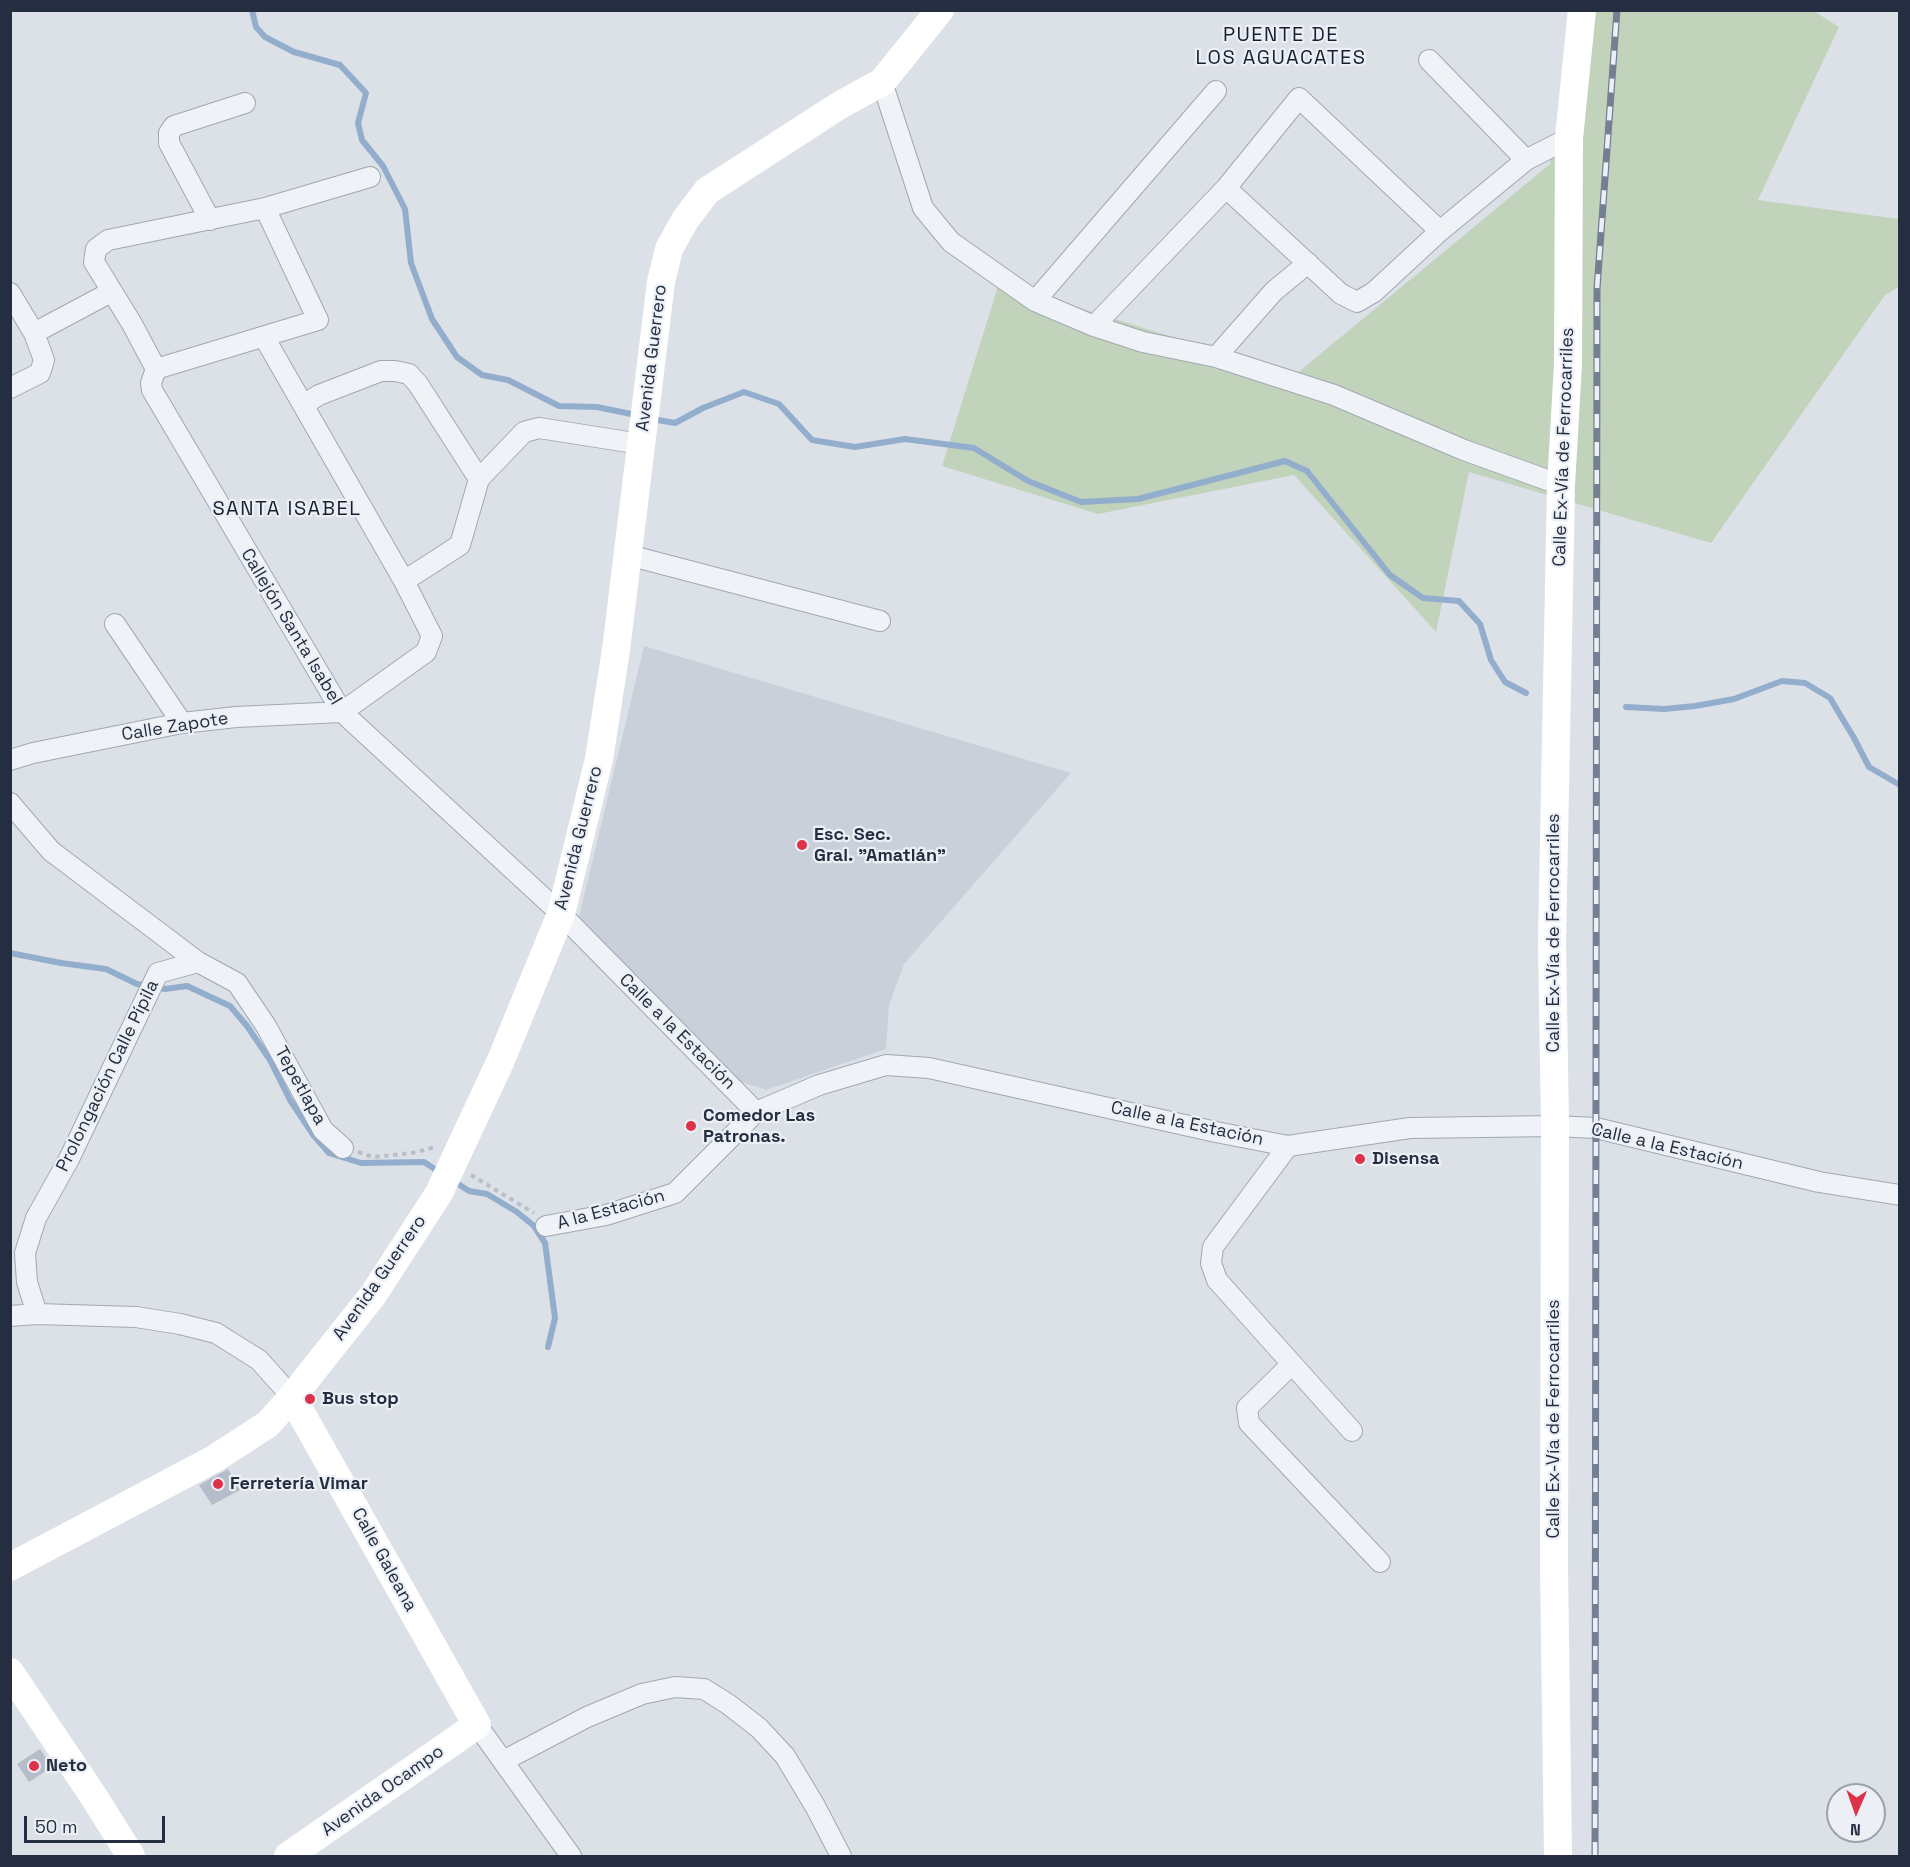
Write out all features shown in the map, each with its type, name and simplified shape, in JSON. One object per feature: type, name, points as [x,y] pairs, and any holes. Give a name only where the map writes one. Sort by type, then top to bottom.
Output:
[{"type":"main road","name":"Avenida Guerrero","points":[[10,1567],[214,1459],[268,1424],[373,1295],[439,1193],[501,1060],[561,914],[599,759],[616,650],[661,282],[669,249],[685,220],[707,191],[840,105],[882,82],[940,10]]},
{"type":"main road","name":"Calle Ex-Vía de Ferrocarriles","points":[[1558,1857],[1554,1566],[1555,1126],[1551,942],[1561,485],[1568,364],[1569,138],[1582,10]]},
{"type":"main road","name":"Calle Galeana","points":[[292,1397],[477,1725]]},
{"type":"main road","points":[[10,1672],[94,1797],[130,1857]]},
{"type":"main road","name":"Avenida Ocampo","points":[[288,1857],[477,1725]]},
{"type":"street","points":[[1429,60],[1526,160]]},
{"type":"street","points":[[882,82],[923,208],[951,242],[1035,301],[1094,326],[1143,342],[1216,357],[1334,395],[1464,450],[1561,485]]},
{"type":"street","points":[[1035,301],[1216,91]]},
{"type":"street","points":[[1094,326],[1226,189],[1299,98],[1440,231]]},
{"type":"street","points":[[245,103],[174,126],[169,133],[170,143],[210,220],[265,208],[370,177]]},
{"type":"street","points":[[1226,189],[1341,294],[1357,302],[1374,292],[1440,231],[1526,160],[1569,138]]},
{"type":"street","points":[[156,369],[318,320],[265,208]]},
{"type":"street","name":"Callejón Santa Isabel","points":[[210,220],[108,240],[96,249],[94,262],[156,369],[151,383],[152,390],[342,712],[561,914]]},
{"type":"street","points":[[1216,357],[1274,291],[1308,263]]},
{"type":"street","points":[[34,333],[111,292]]},
{"type":"street","points":[[10,294],[34,333],[44,360],[40,373],[10,388]]},
{"type":"street","points":[[264,337],[404,581],[432,636],[426,652],[342,712]]},
{"type":"street","points":[[303,405],[319,395],[381,371],[409,374],[418,384],[479,479]]},
{"type":"street","points":[[404,581],[460,545],[479,479],[524,432],[539,428],[642,437]]},
{"type":"street","points":[[628,555],[880,621]]},
{"type":"street","points":[[115,624],[182,723]]},
{"type":"street","name":"Calle Zapote","points":[[10,760],[33,753],[182,723],[236,717],[342,712]]},
{"type":"street","points":[[10,803],[51,851],[198,962]]},
{"type":"street","name":"Calle a la Estación","points":[[561,914],[756,1112],[819,1085],[886,1065],[929,1068],[1288,1146],[1410,1128],[1555,1126],[1596,1128],[1819,1182],[1899,1195]]},
{"type":"street","name":"Prolongación Calle Pípila","points":[[37,1314],[27,1282],[25,1253],[36,1218],[69,1159],[158,973],[198,962]]},
{"type":"street","name":"Tepetlapa","points":[[198,962],[237,983],[266,1026],[323,1130],[343,1148]]},
{"type":"street","name":"A la Estación","points":[[546,1226],[606,1215],[675,1193],[756,1112]]},
{"type":"street","points":[[1288,1146],[1214,1247],[1210,1263],[1217,1280],[1353,1431]]},
{"type":"street","name":"Calle Galeana","points":[[10,1316],[37,1314],[136,1317],[216,1333],[259,1360],[292,1397]]},
{"type":"street","points":[[1292,1364],[1247,1408],[1249,1423],[1380,1562]]},
{"type":"street","points":[[503,1761],[587,1717],[642,1694],[675,1687],[704,1689],[759,1728],[785,1756],[815,1806],[841,1857]]},
{"type":"street","name":"Calle Galeana","points":[[477,1725],[571,1857]]},
{"type":"path","points":[[343,1148],[373,1157],[412,1153],[456,1156]]},
{"type":"path","name":"A la Estación","points":[[456,1156],[482,1183],[538,1215],[546,1226]]},
{"type":"shaded area","name":"Esc. Sec. Gral. \"Amatlán\"","points":[[644,646],[1071,773],[904,964],[889,1005],[886,1049],[766,1090],[736,1080],[585,930],[579,917]]},
{"type":"green space","points":[[1578,11],[1814,11],[1839,27],[1758,200],[1899,219],[1899,287],[1885,295],[1711,543],[1469,472],[1436,632],[1294,475],[1098,514],[942,466],[999,283],[1295,375],[1550,164]]},
{"type":"building","name":"Ferretería Vimar","points":[[228,1469],[240,1490],[212,1505],[199,1485]]},
{"type":"building","name":"Neto","points":[[40,1749],[52,1767],[29,1782],[17,1764]]},
{"type":"waterway","points":[[252,10],[256,27],[265,37],[294,52],[340,65],[366,93],[358,123],[362,140],[383,166],[405,209],[411,263],[432,319],[457,357],[482,375],[508,380],[559,406],[597,407],[636,415]]},
{"type":"waterway","points":[[652,419],[675,423],[703,408],[744,392],[779,404],[812,440],[855,447],[905,439],[974,448],[1028,481],[1081,502],[1138,499],[1285,461],[1307,471],[1390,575],[1423,598],[1459,601],[1480,624],[1491,660],[1505,682],[1526,693]]},
{"type":"waterway","points":[[1626,707],[1664,709],[1695,706],[1734,699],[1782,681],[1805,683],[1830,698],[1869,767],[1900,785]]},
{"type":"waterway","points":[[10,953],[106,969],[137,984],[165,989],[187,986],[230,1006],[270,1060],[290,1100],[314,1136],[329,1153],[361,1163],[424,1162],[441,1173]]},
{"type":"waterway","points":[[452,1180],[469,1191],[487,1194],[517,1212],[534,1226],[545,1243],[555,1318],[548,1347]]},
{"type":"railway","points":[[1595,1856],[1597,289],[1617,10]]},
{"type":"place","name":"Esc. Sec. Gral. \"Amatlán\"","points":[[802,845]]},
{"type":"place","name":"Comedor Las Patronas.","points":[[691,1126]]},
{"type":"place","name":"Disensa","points":[[1360,1159]]},
{"type":"place","name":"Bus stop","points":[[310,1399]]},
{"type":"place","name":"Ferretería Vimar","points":[[218,1484]]},
{"type":"place","name":"Neto","points":[[34,1766]]},
{"type":"district","name":"PUENTE DE LOS AGUACATES","points":[[1281,48]]},
{"type":"district","name":"SANTA ISABEL","points":[[287,510]]}]
